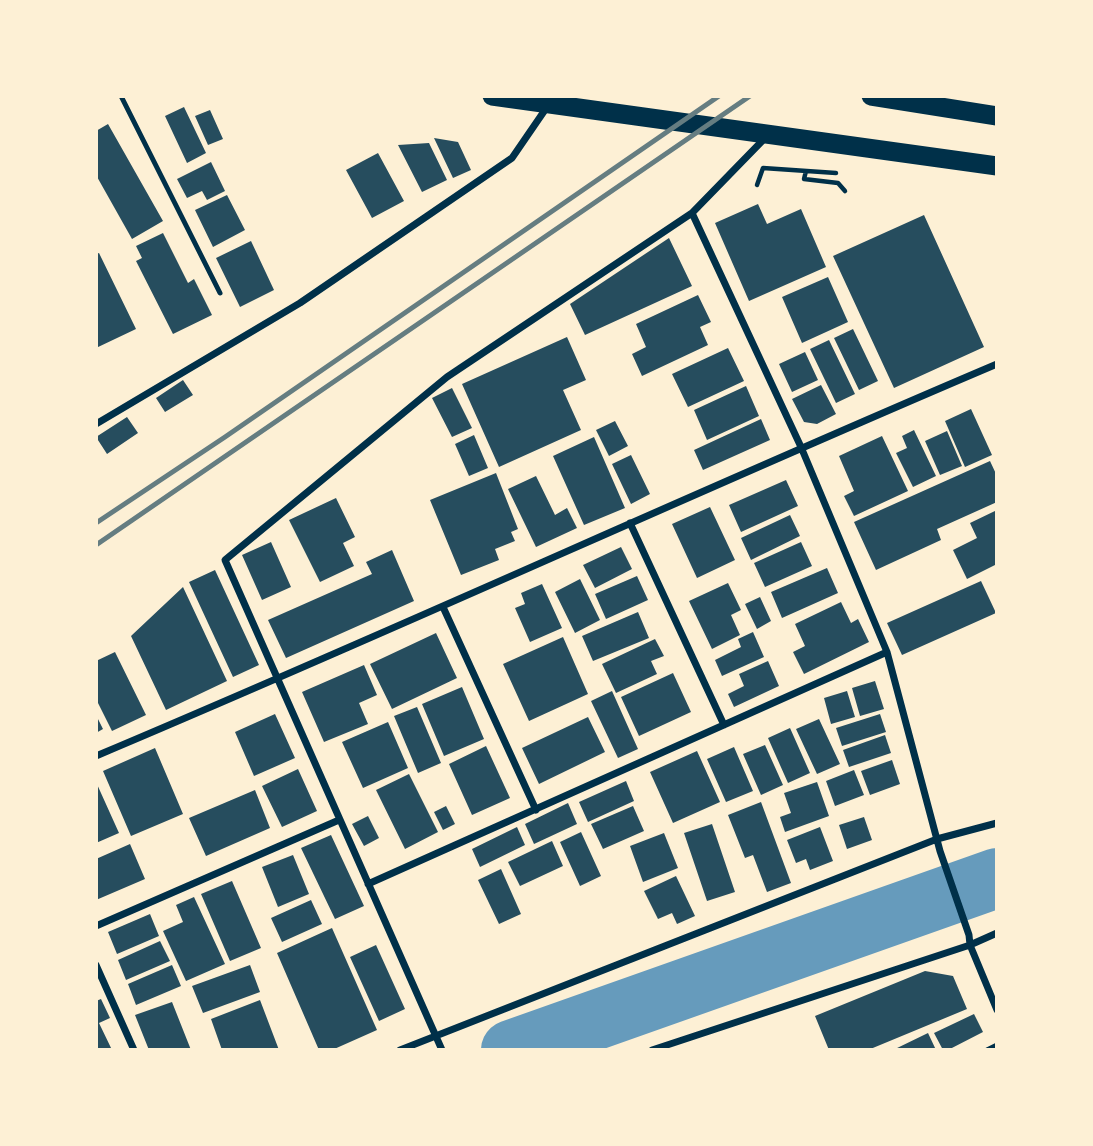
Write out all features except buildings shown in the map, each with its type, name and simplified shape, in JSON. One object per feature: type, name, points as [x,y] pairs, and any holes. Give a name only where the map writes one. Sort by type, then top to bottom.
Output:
[{"type":"highway","points":[[492,96],[551,100],[997,166]]},
{"type":"highway","points":[[871,96],[997,116]]},
{"type":"street","points":[[96,425],[300,303],[512,158],[551,100]]},
{"type":"street","points":[[441,1047],[225,560],[447,377],[692,213],[769,134]]},
{"type":"street","points":[[692,213],[801,447],[887,652],[940,851],[970,945],[997,1010]]},
{"type":"street","points":[[96,756],[278,680],[801,447],[997,364]]},
{"type":"street","points":[[631,523],[724,725]]},
{"type":"street","points":[[443,607],[536,810]]},
{"type":"street","points":[[368,884],[887,652]]},
{"type":"street","points":[[96,926],[340,820]]},
{"type":"street","points":[[400,1050],[937,839],[997,822]]},
{"type":"street","points":[[652,1050],[970,945],[997,933]]},
{"type":"street","points":[[96,965],[134,1050]]},
{"type":"lane","points":[[121,96],[220,293]]},
{"type":"lane","points":[[987,1050],[997,1045]]},
{"type":"path","points":[[763,169],[847,173]]},
{"type":"path","points":[[806,171],[804,179],[838,183],[845,191]]},
{"type":"waterway","points":[[511,1050],[997,878]]},
{"type":"railway","points":[[96,523],[719,96]]},
{"type":"railway","points":[[96,545],[750,96]]}]
